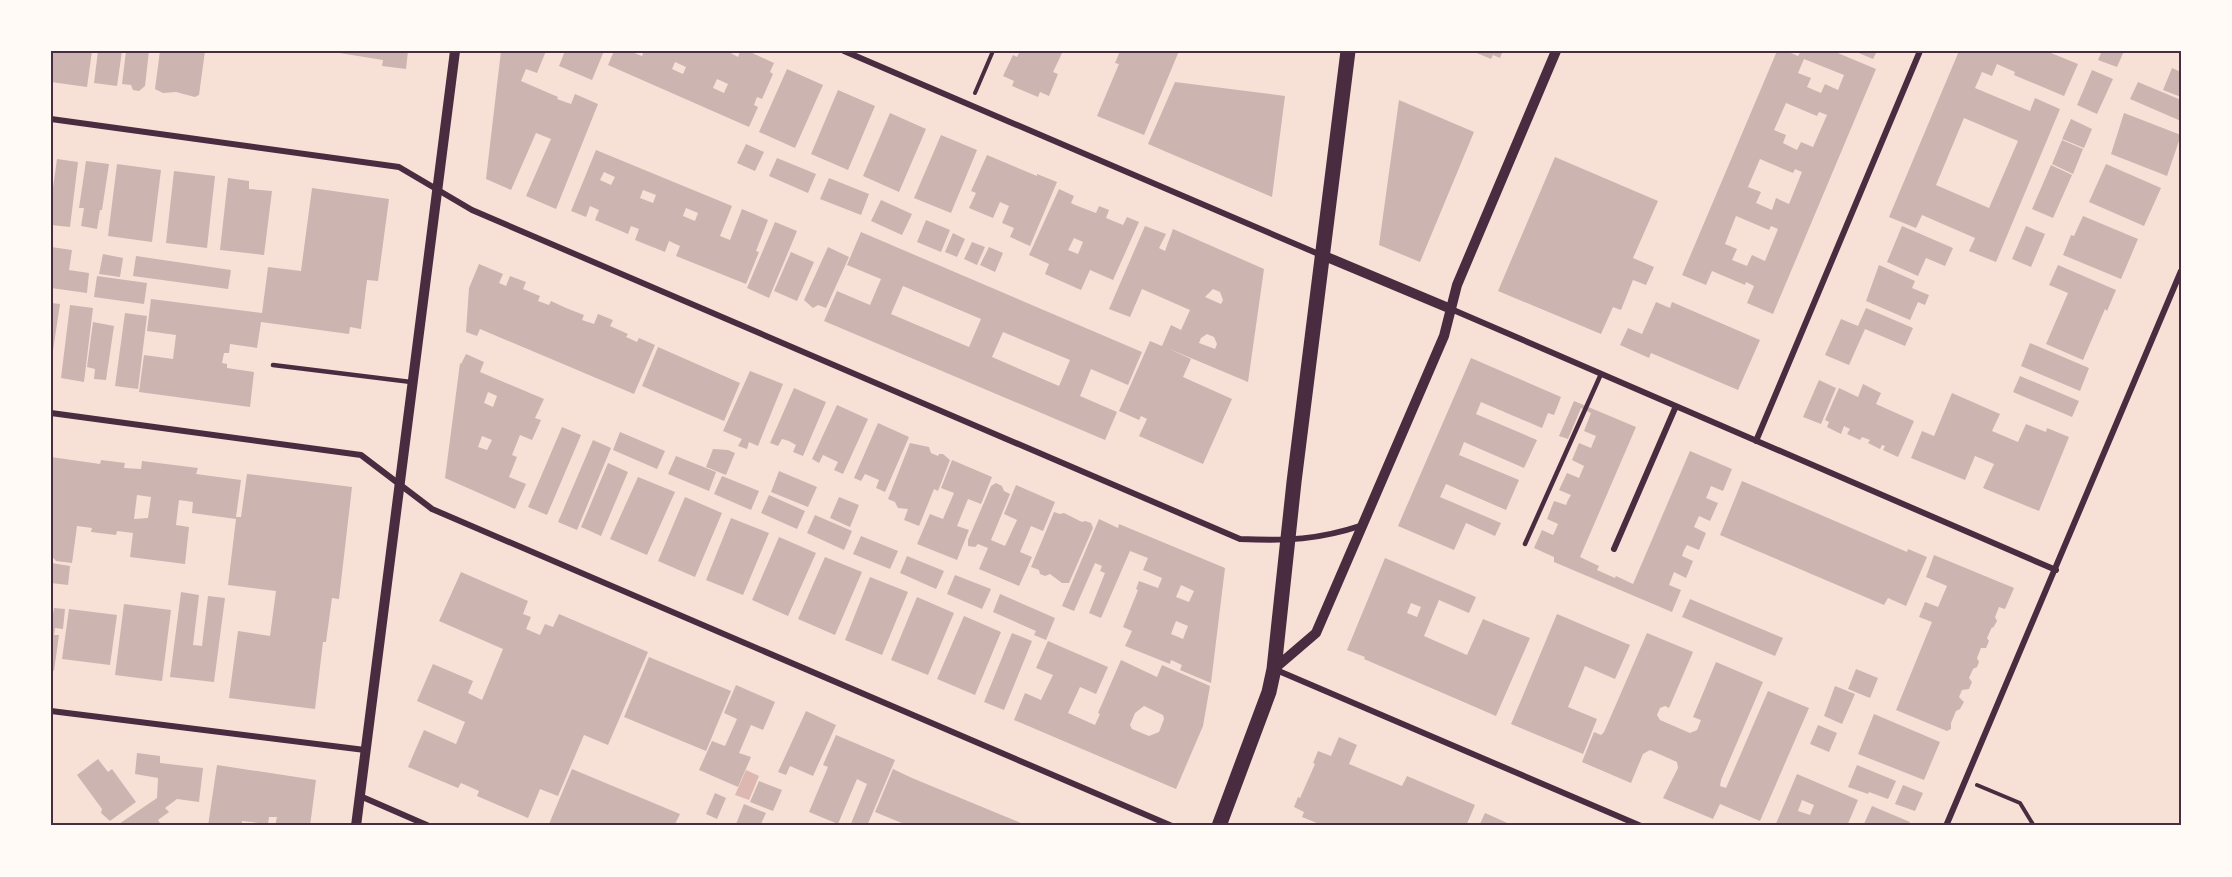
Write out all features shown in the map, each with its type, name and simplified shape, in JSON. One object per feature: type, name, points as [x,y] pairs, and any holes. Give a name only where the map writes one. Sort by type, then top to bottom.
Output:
[{"type":"main road","points":[[1219,826],[1269,692],[1274,669],[1287,541],[1348,51]]},
{"type":"street","points":[[356,826],[455,51]]},
{"type":"street","points":[[844,51],[2056,570]]},
{"type":"street","points":[[1556,51],[1457,285],[1444,336],[1316,633],[1274,669],[1641,826]]},
{"type":"street","points":[[1756,441],[1920,51]]},
{"type":"street","points":[[51,119],[399,167],[472,210],[1240,539],[1287,541],[1315,538],[1363,525]]},
{"type":"street","points":[[1946,826],[2181,271]]},
{"type":"street","points":[[1614,549],[1676,406]]},
{"type":"street","points":[[51,414],[362,455],[432,510],[1172,826]]},
{"type":"street","points":[[51,711],[365,750]]},
{"type":"street","points":[[359,796],[429,826]]},
{"type":"lane","points":[[273,365],[411,382]]},
{"type":"lane","points":[[1525,544],[1601,374]]},
{"type":"path","points":[[970,105],[993,51]]},
{"type":"path","points":[[1966,780],[2020,803],[2034,826]]},
{"type":"shaded area","points":[[746,770],[759,776],[749,800],[735,795]]},
{"type":"building","points":[[51,51],[92,51],[87,87],[51,82]]},
{"type":"building","points":[[98,51],[122,51],[117,86],[94,83]]},
{"type":"building","points":[[126,51],[149,51],[145,86],[139,91],[133,90],[131,85],[122,84]]},
{"type":"building","points":[[160,51],[205,51],[199,95],[195,97],[176,92],[163,93],[155,89]]},
{"type":"building","points":[[327,51],[408,51],[406,69],[382,66],[383,60]]},
{"type":"building","points":[[501,51],[546,51],[537,73],[526,69],[521,81],[571,104],[575,94],[598,104],[556,209],[526,196],[551,139],[536,133],[511,190],[486,179]]},
{"type":"building","points":[[565,51],[604,51],[592,80],[559,66]]},
{"type":"building","points":[[614,51],[629,51],[642,56],[644,51],[727,51],[738,57],[740,51],[748,51],[774,63],[770,72],[773,74],[762,99],[757,97],[754,105],[758,107],[749,127],[608,65]],"holes":[[[675,62],[686,67],[683,74],[672,69]],[[717,79],[728,84],[724,93],[713,88]]]},
{"type":"building","points":[[1020,51],[1063,51],[1053,72],[1058,74],[1049,96],[1040,92],[1038,97],[1012,86],[1014,81],[1003,76],[1013,55],[1017,57]]},
{"type":"building","points":[[1120,51],[1179,51],[1144,135],[1097,116],[1119,64],[1115,63]]},
{"type":"building","points":[[1472,51],[1503,51],[1500,58],[1493,55],[1491,59]]},
{"type":"building","points":[[1777,51],[1786,51],[1798,56],[1801,51],[1833,51],[1876,69],[1773,314],[1747,303],[1754,286],[1746,282],[1745,285],[1712,271],[1706,285],[1682,275]],"holes":[[[1804,59],[1844,75],[1838,90],[1825,84],[1821,93],[1807,87],[1811,78],[1798,73]],[[1786,103],[1817,116],[1819,112],[1827,115],[1813,147],[1801,142],[1797,150],[1783,143],[1786,135],[1774,130]],[[1760,159],[1793,173],[1795,169],[1802,172],[1789,204],[1776,198],[1772,210],[1756,203],[1761,192],[1748,187]],[[1736,216],[1769,230],[1771,226],[1778,229],[1765,261],[1752,255],[1747,266],[1732,260],[1737,249],[1725,244]]]},
{"type":"building","points":[[1854,51],[1877,51],[1873,59]]},
{"type":"building","points":[[1959,51],[2046,51],[2078,64],[2064,96],[2014,75],[2015,72],[1997,64],[1992,76],[1982,72],[1975,88],[2030,111],[2035,98],[2060,109],[1996,262],[1969,251],[1975,238],[1922,215],[1916,228],[1889,217]],"holes":[[[1964,118],[2018,141],[1989,208],[1936,185]]]},
{"type":"building","points":[[2102,51],[2124,51],[2117,67],[2098,60]]},
{"type":"building","points":[[2172,68],[2181,72],[2181,97],[2163,90]]},
{"type":"building","points":[[787,69],[823,85],[795,148],[759,132]]},
{"type":"building","points":[[2092,70],[2113,79],[2097,114],[2077,105]]},
{"type":"building","points":[[1175,82],[1285,96],[1272,197],[1148,144]]},
{"type":"building","points":[[2138,82],[2181,100],[2181,121],[2130,99]]},
{"type":"building","points":[[838,90],[875,106],[848,170],[811,154]]},
{"type":"building","points":[[1399,100],[1474,132],[1420,262],[1379,245]]},
{"type":"building","points":[[890,113],[926,129],[899,192],[863,176]]},
{"type":"building","points":[[2124,113],[2181,135],[2167,176],[2111,154]]},
{"type":"building","points":[[2071,119],[2092,129],[2084,148],[2062,139]]},
{"type":"building","points":[[941,135],[977,150],[951,213],[914,198]]},
{"type":"building","points":[[2062,140],[2083,149],[2073,174],[2052,164]]},
{"type":"building","points":[[746,144],[764,152],[755,171],[737,163]]},
{"type":"building","points":[[596,150],[732,206],[720,236],[730,240],[742,209],[768,220],[756,251],[759,252],[746,284],[676,256],[680,246],[669,241],[665,252],[635,240],[639,229],[631,226],[628,234],[595,220],[599,210],[590,206],[586,217],[571,211]],"holes":[[[604,172],[615,177],[611,185],[600,180]],[[643,190],[656,195],[653,203],[640,198]],[[686,208],[698,213],[695,221],[683,216]]]},
{"type":"building","points":[[987,155],[1057,182],[1030,246],[1010,237],[1014,228],[1002,223],[1009,206],[1000,202],[993,218],[969,208],[976,193],[971,191]]},
{"type":"building","points":[[1555,157],[1658,201],[1633,258],[1654,267],[1646,285],[1633,280],[1621,310],[1613,307],[1601,334],[1498,291]]},
{"type":"building","points":[[777,158],[816,174],[808,193],[769,176]]},
{"type":"building","points":[[57,159],[78,162],[70,227],[51,225],[51,202]]},
{"type":"building","points":[[86,161],[109,164],[97,229],[81,226],[84,208],[79,208]]},
{"type":"building","points":[[117,164],[161,170],[152,242],[108,236]]},
{"type":"building","points":[[2106,164],[2161,188],[2144,226],[2089,202]]},
{"type":"building","points":[[2051,165],[2072,175],[2053,218],[2032,209]]},
{"type":"building","points":[[174,171],[215,176],[207,248],[166,243]]},
{"type":"building","points":[[228,178],[249,181],[249,189],[272,191],[264,255],[220,250]]},
{"type":"building","points":[[829,178],[869,194],[861,215],[820,199]]},
{"type":"building","points":[[312,188],[389,199],[378,281],[367,280],[361,329],[350,327],[349,334],[261,322],[257,348],[230,344],[229,353],[224,353],[222,363],[227,364],[227,368],[254,372],[250,407],[139,392],[144,355],[173,359],[176,335],[147,331],[151,299],[262,313],[268,267],[301,271]]},
{"type":"building","points":[[1059,189],[1074,196],[1071,203],[1075,205],[1096,213],[1099,206],[1109,210],[1106,218],[1123,225],[1127,217],[1139,222],[1113,280],[1090,270],[1081,290],[1045,274],[1049,264],[1029,255]],"holes":[[[1074,238],[1083,242],[1078,254],[1068,250]]]},
{"type":"building","points":[[881,200],[912,214],[902,235],[871,221]]},
{"type":"building","points":[[2083,216],[2138,239],[2121,279],[2063,255],[2071,235],[2074,236]]},
{"type":"building","points":[[926,220],[950,230],[941,252],[917,242]]},
{"type":"building","points":[[775,222],[797,231],[769,298],[747,288]]},
{"type":"building","points":[[1145,226],[1166,234],[1159,248],[1165,251],[1173,229],[1264,269],[1248,382],[1167,348],[1191,359],[1183,377],[1232,399],[1203,464],[1139,436],[1147,419],[1141,416],[1139,420],[1119,411],[1150,341],[1162,346],[1171,325],[1181,330],[1190,310],[1142,289],[1130,317],[1109,309]],"holes":[[[1213,289],[1220,292],[1223,300],[1221,304],[1205,297]],[[1207,334],[1214,337],[1217,344],[1215,349],[1199,343],[1201,338]]]},
{"type":"building","points":[[1902,226],[1953,248],[1945,266],[1926,258],[1918,276],[1887,262]]},
{"type":"building","points":[[2026,226],[2045,234],[2031,267],[2012,259]]},
{"type":"building","points":[[861,232],[1142,352],[1128,385],[1091,369],[1080,396],[1117,412],[1105,440],[824,321],[837,291],[870,305],[881,279],[847,265]],"holes":[[[903,286],[981,319],[969,347],[891,314]],[[1003,332],[1070,360],[1059,386],[992,357]]]},
{"type":"building","points":[[953,233],[965,239],[957,257],[945,252]]},
{"type":"building","points":[[972,242],[985,247],[977,265],[964,259]]},
{"type":"building","points":[[51,247],[72,250],[69,270],[89,273],[87,293],[51,288]]},
{"type":"building","points":[[828,247],[849,257],[826,308],[818,305],[813,308],[804,300]]},
{"type":"building","points":[[989,247],[1003,253],[995,272],[980,265]]},
{"type":"building","points":[[791,252],[814,262],[797,301],[774,291]]},
{"type":"building","points":[[103,254],[123,258],[120,277],[99,274]]},
{"type":"building","points":[[136,256],[231,270],[228,289],[133,276]]},
{"type":"building","points":[[479,264],[503,274],[499,283],[506,286],[510,276],[526,282],[523,289],[540,296],[538,301],[549,305],[551,301],[584,315],[582,320],[594,324],[598,314],[613,320],[610,326],[628,334],[626,337],[637,342],[639,338],[655,345],[634,394],[480,329],[477,336],[466,332],[469,288]]},
{"type":"building","points":[[1879,265],[1915,281],[1912,288],[1929,295],[1925,305],[1918,302],[1910,320],[1866,301]]},
{"type":"building","points":[[2058,265],[2116,290],[2107,311],[2105,309],[2083,360],[2046,344],[2068,293],[2049,285]]},
{"type":"building","points":[[97,276],[147,283],[144,304],[94,297]]},
{"type":"building","points":[[1656,302],[1670,308],[1672,302],[1760,340],[1738,390],[1651,353],[1649,358],[1620,345],[1628,328],[1642,334]]},
{"type":"building","points":[[51,303],[60,304],[52,357],[51,357]]},
{"type":"building","points":[[70,305],[93,308],[84,382],[61,378]]},
{"type":"building","points":[[1866,308],[1913,328],[1905,346],[1865,329],[1849,365],[1825,355],[1841,319],[1858,326]]},
{"type":"building","points":[[125,313],[147,316],[138,389],[115,386]]},
{"type":"building","points":[[93,322],[114,326],[106,380],[94,379],[95,369],[87,367]]},
{"type":"building","points":[[2030,343],[2089,368],[2080,391],[2021,366]]},
{"type":"building","points":[[658,347],[740,383],[724,421],[642,386]]},
{"type":"building","points":[[466,354],[484,362],[480,372],[544,399],[535,418],[541,420],[532,440],[520,435],[512,455],[517,457],[509,477],[526,484],[515,509],[445,478],[461,364]],"holes":[[[488,392],[497,396],[493,407],[484,403]],[[482,436],[492,440],[487,450],[478,447]]]},
{"type":"building","points":[[1471,358],[1561,397],[1554,415],[1548,413],[1542,428],[1481,402],[1476,414],[1537,440],[1524,468],[1464,442],[1459,455],[1519,480],[1506,510],[1446,484],[1440,497],[1501,523],[1495,536],[1466,523],[1454,550],[1398,526]]},
{"type":"building","points":[[750,371],[783,384],[758,446],[749,442],[747,449],[738,446],[742,439],[723,431]]},
{"type":"building","points":[[2020,376],[2079,401],[2072,417],[2013,392]]},
{"type":"building","points":[[1819,380],[1836,388],[1821,424],[1803,417]]},
{"type":"building","points":[[1863,384],[1881,393],[1876,404],[1914,421],[1898,457],[1883,450],[1885,446],[1882,445],[1880,449],[1868,443],[1870,440],[1862,437],[1860,440],[1847,434],[1850,429],[1844,426],[1841,434],[1827,427],[1829,422],[1825,420],[1839,388],[1858,397]]},
{"type":"building","points":[[794,388],[826,402],[803,456],[793,452],[796,445],[789,441],[782,439],[778,446],[770,443]]},
{"type":"building","points":[[1952,393],[2000,414],[1992,431],[2018,442],[2026,424],[2046,432],[2047,428],[2069,437],[2039,511],[1983,488],[1994,464],[1975,456],[1965,480],[1911,458],[1922,431],[1934,436]]},
{"type":"building","points":[[1574,401],[1636,427],[1580,557],[1599,566],[1597,570],[1615,578],[1616,576],[1633,584],[1690,451],[1732,469],[1723,491],[1711,486],[1706,498],[1718,503],[1710,521],[1699,516],[1694,527],[1706,533],[1699,550],[1687,545],[1684,550],[1682,556],[1693,561],[1686,578],[1674,572],[1669,585],[1681,590],[1672,612],[1554,562],[1554,557],[1534,548],[1542,530],[1553,535],[1556,529],[1558,524],[1547,519],[1554,501],[1566,505],[1571,495],[1559,490],[1567,473],[1579,478],[1584,466],[1572,460],[1579,443],[1591,448],[1596,436],[1584,431],[1591,413],[1581,408],[1568,439],[1559,436]]},
{"type":"building","points":[[837,405],[868,419],[843,474],[834,470],[838,462],[823,455],[819,463],[812,459]]},
{"type":"building","points":[[878,423],[909,437],[885,492],[876,488],[879,480],[865,474],[861,481],[854,478]]},
{"type":"building","points":[[562,427],[581,435],[547,515],[528,507]]},
{"type":"building","points":[[620,432],[665,451],[657,469],[613,450]]},
{"type":"building","points":[[593,440],[611,448],[577,530],[558,522]]},
{"type":"building","points":[[910,443],[929,447],[931,453],[938,456],[943,454],[950,460],[938,491],[934,489],[919,526],[904,520],[908,509],[898,508],[895,502],[888,499]]},
{"type":"building","points":[[713,449],[735,453],[726,475],[706,467]]},
{"type":"building","points":[[676,456],[716,472],[709,491],[668,474]]},
{"type":"building","points":[[51,457],[100,464],[101,460],[125,463],[124,468],[141,469],[142,461],[198,468],[196,474],[241,480],[236,517],[241,517],[247,474],[352,487],[339,599],[332,598],[326,642],[323,642],[315,709],[229,698],[238,631],[270,636],[276,591],[228,585],[236,519],[192,513],[193,502],[179,500],[176,525],[189,527],[185,564],[130,557],[133,533],[117,531],[116,535],[91,532],[92,528],[77,526],[72,563],[56,561],[51,555]],"holes":[[[137,495],[151,497],[148,518],[134,519]]]},
{"type":"building","points":[[952,460],[992,477],[981,504],[968,499],[957,526],[969,530],[957,560],[917,544],[930,514],[943,519],[954,493],[941,488]]},
{"type":"building","points":[[608,463],[628,472],[601,536],[581,527]]},
{"type":"building","points":[[779,471],[817,487],[808,507],[771,492]]},
{"type":"building","points":[[722,476],[759,491],[751,510],[714,494]]},
{"type":"building","points":[[638,477],[675,492],[647,555],[610,539]]},
{"type":"building","points":[[1742,481],[1907,552],[1908,549],[1927,557],[1906,606],[1888,598],[1884,605],[1720,535]]},
{"type":"building","points":[[996,483],[1010,494],[991,540],[1005,546],[1017,520],[1004,514],[1016,485],[1055,502],[1043,531],[1031,526],[1020,552],[1032,557],[1019,586],[979,569],[988,548],[978,544],[975,547],[968,546],[968,540],[991,486]]},
{"type":"building","points":[[769,495],[805,511],[797,529],[761,513]]},
{"type":"building","points":[[685,497],[722,513],[695,577],[658,561]]},
{"type":"building","points":[[839,497],[859,505],[850,527],[830,518]]},
{"type":"building","points":[[1054,512],[1064,513],[1082,522],[1091,523],[1093,528],[1069,583],[1062,583],[1050,574],[1045,576],[1040,574],[1039,570],[1031,567]]},
{"type":"building","points":[[815,515],[852,531],[844,550],[807,533]]},
{"type":"building","points":[[731,518],[769,533],[743,595],[706,580]]},
{"type":"building","points":[[1099,519],[1118,528],[1119,524],[1225,568],[1211,683],[1180,670],[1182,665],[1171,660],[1170,664],[1125,646],[1132,631],[1123,627],[1138,590],[1136,589],[1139,581],[1158,588],[1162,578],[1143,570],[1148,558],[1130,551],[1101,618],[1089,613],[1105,573],[1100,571],[1102,566],[1095,563],[1074,611],[1062,606]],"holes":[[[1181,585],[1194,591],[1189,602],[1176,597]],[[1176,621],[1188,626],[1183,639],[1171,634]]]},
{"type":"building","points":[[861,536],[898,551],[890,569],[853,554]]},
{"type":"building","points":[[779,537],[816,553],[788,616],[752,600]]},
{"type":"building","points":[[1934,555],[2014,588],[2005,609],[1999,607],[1995,617],[1997,621],[1987,638],[1989,641],[1986,648],[1981,648],[1977,658],[1979,662],[1977,667],[1973,669],[1969,678],[1972,682],[1969,689],[1962,690],[1959,697],[1964,702],[1956,711],[1951,729],[1947,731],[1896,710],[1932,622],[1919,617],[1925,602],[1938,607],[1947,586],[1926,577]]},
{"type":"building","points":[[907,556],[944,571],[936,589],[900,573]]},
{"type":"building","points":[[825,557],[862,572],[835,635],[798,619]]},
{"type":"building","points":[[1385,558],[1476,597],[1469,613],[1439,600],[1424,636],[1467,655],[1483,619],[1530,638],[1496,716],[1347,650]],"holes":[[[1411,603],[1421,607],[1417,617],[1407,613]]]},
{"type":"building","points":[[51,563],[70,566],[68,585],[51,583]]},
{"type":"building","points":[[461,572],[528,601],[523,614],[531,617],[526,629],[540,635],[545,624],[553,627],[559,614],[648,652],[608,745],[584,735],[558,796],[540,789],[528,818],[477,796],[479,791],[461,783],[458,788],[408,767],[424,730],[456,744],[465,722],[417,701],[433,664],[473,681],[468,693],[482,700],[503,649],[439,621]]},
{"type":"building","points":[[955,575],[991,589],[982,609],[947,594]]},
{"type":"building","points":[[870,577],[908,592],[882,655],[845,640]]},
{"type":"building","points":[[181,592],[199,595],[193,645],[202,646],[208,596],[225,598],[214,682],[170,677]]},
{"type":"building","points":[[1000,594],[1055,618],[1046,640],[1034,635],[1036,631],[993,612]]},
{"type":"building","points":[[917,597],[954,613],[928,675],[891,660]]},
{"type":"building","points":[[1690,599],[1783,638],[1775,656],[1682,617]]},
{"type":"building","points":[[124,604],[171,610],[162,681],[115,675]]},
{"type":"building","points":[[54,608],[65,609],[63,629],[55,628],[54,635],[59,635],[54,671],[51,670],[51,627]]},
{"type":"building","points":[[69,609],[117,615],[110,665],[62,659]]},
{"type":"building","points":[[1557,614],[1630,645],[1615,679],[1585,666],[1568,707],[1597,719],[1583,754],[1511,724]]},
{"type":"building","points":[[964,616],[1001,632],[975,695],[937,679]]},
{"type":"building","points":[[1012,633],[1032,641],[1004,710],[984,702]]},
{"type":"building","points":[[1647,633],[1693,652],[1669,708],[1665,706],[1660,708],[1657,715],[1660,720],[1690,733],[1697,730],[1701,720],[1693,717],[1716,662],[1763,682],[1720,786],[1726,788],[1768,691],[1809,708],[1760,821],[1720,804],[1713,819],[1663,798],[1678,768],[1677,762],[1650,750],[1643,754],[1631,783],[1582,762],[1594,732],[1601,735],[1604,732]]},
{"type":"building","points":[[1048,641],[1108,667],[1096,694],[1080,687],[1068,713],[1095,725],[1121,660],[1157,677],[1162,665],[1210,686],[1203,726],[1176,789],[1014,720],[1025,693],[1041,700],[1053,675],[1036,668]],"holes":[[[1144,706],[1163,715],[1164,719],[1159,732],[1149,736],[1132,729],[1130,725],[1135,713]]]},
{"type":"building","points":[[649,657],[731,691],[706,751],[624,717]]},
{"type":"building","points":[[1856,669],[1878,678],[1870,698],[1848,689]]},
{"type":"building","points":[[736,685],[775,702],[763,730],[751,725],[739,753],[751,757],[738,787],[699,770],[712,741],[725,746],[737,719],[724,713]]},
{"type":"building","points":[[1835,686],[1855,694],[1842,724],[1824,716]]},
{"type":"building","points":[[806,711],[836,725],[813,776],[790,766],[786,775],[778,772]]},
{"type":"building","points":[[1874,714],[1940,742],[1924,780],[1858,754]]},
{"type":"building","points":[[1818,725],[1837,733],[1829,752],[1810,744]]},
{"type":"building","points":[[836,735],[895,760],[867,826],[850,826],[867,784],[857,779],[838,824],[809,812],[828,767],[823,765]]},
{"type":"building","points":[[1339,737],[1357,745],[1349,764],[1402,786],[1407,776],[1475,805],[1466,826],[1324,826],[1302,817],[1304,812],[1294,807],[1315,764],[1313,763],[1318,751],[1331,756]]},
{"type":"building","points":[[137,753],[160,756],[160,763],[203,768],[199,802],[177,799],[165,808],[169,812],[158,820],[162,826],[116,826],[157,798],[158,778],[135,774]]},
{"type":"building","points":[[98,759],[108,772],[112,769],[136,802],[110,821],[101,813],[102,809],[77,775]]},
{"type":"building","points":[[217,765],[316,780],[310,826],[275,826],[277,817],[269,817],[268,824],[242,821],[242,826],[208,826]]},
{"type":"building","points":[[1857,765],[1896,781],[1888,799],[1848,787]]},
{"type":"building","points":[[572,769],[680,814],[674,826],[554,826],[549,824]]},
{"type":"building","points":[[893,769],[1028,826],[924,826],[917,823],[915,826],[909,826],[875,812]]},
{"type":"building","points":[[1797,774],[1858,800],[1847,826],[1775,826]],"holes":[[[1802,800],[1814,805],[1810,815],[1798,811]]]},
{"type":"building","points":[[759,781],[782,790],[773,811],[750,802]]},
{"type":"building","points":[[1903,785],[1923,793],[1915,811],[1895,804]]},
{"type":"building","points":[[715,793],[726,798],[717,819],[706,814]]},
{"type":"building","points":[[744,804],[766,813],[760,826],[736,824]]},
{"type":"building","points":[[1872,806],[1910,822],[1908,826],[1863,826]]},
{"type":"building","points":[[1485,813],[1514,826],[1479,826]]}]
